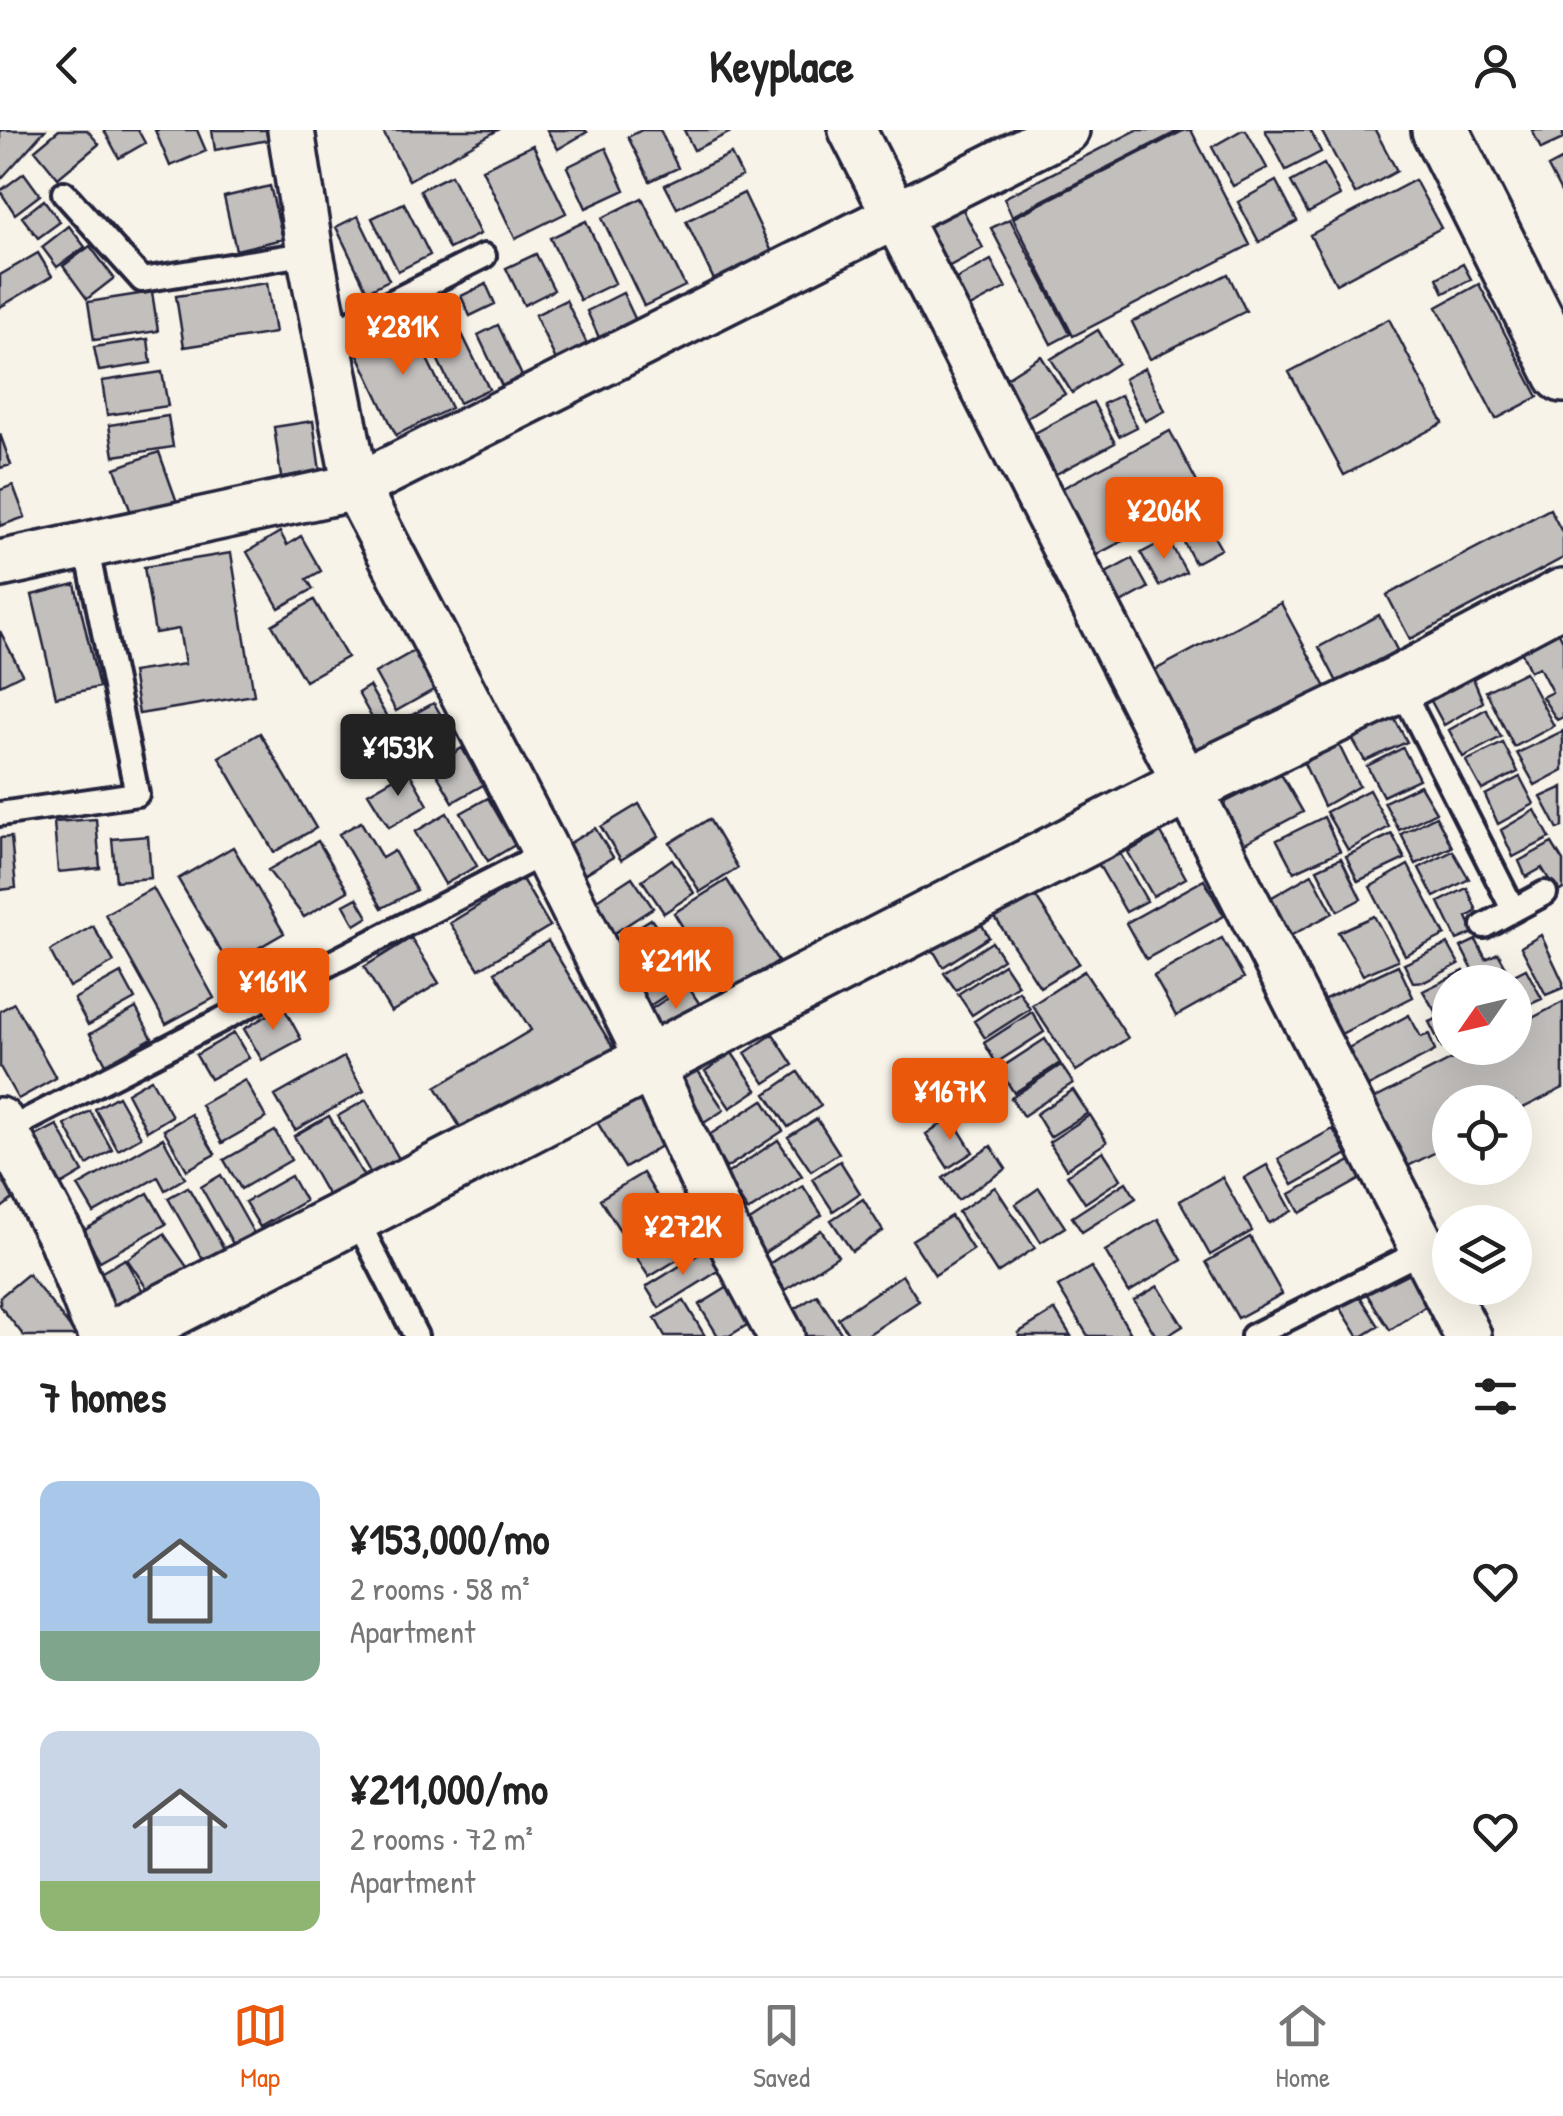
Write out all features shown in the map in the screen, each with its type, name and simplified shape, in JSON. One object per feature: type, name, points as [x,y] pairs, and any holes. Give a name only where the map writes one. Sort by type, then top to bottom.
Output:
[{"type":"street","points":[[291,130],[310,252],[356,487],[546,852],[780,1336]]},
{"type":"street","points":[[852,130],[1468,1336]]},
{"type":"street","points":[[0,564],[356,487],[1066,130]]},
{"type":"street","points":[[1440,130],[1563,374]]},
{"type":"street","points":[[118,1336],[1563,597]]},
{"type":"street","points":[[3,1126],[62,1240],[92,1318],[104,1336]]},
{"type":"lane","points":[[64,193],[142,280],[310,252]]},
{"type":"lane","points":[[326,330],[342,326],[484,256]]},
{"type":"lane","points":[[0,814],[137,794],[86,545]]},
{"type":"lane","points":[[1398,684],[1514,909]]},
{"type":"lane","points":[[3,1126],[546,852]]},
{"type":"lane","points":[[1484,926],[1545,893]]},
{"type":"lane","points":[[354,1214],[416,1336]]},
{"type":"lane","points":[[1252,1336],[1424,1250]]},
{"type":"building","points":[[0,130],[45,130],[0,180]]},
{"type":"building","points":[[59,130],[87,130],[99,144],[58,178],[35,150]]},
{"type":"building","points":[[104,130],[138,130],[145,143],[119,158]]},
{"type":"building","points":[[155,130],[197,130],[206,151],[170,166]]},
{"type":"building","points":[[212,130],[266,130],[268,140],[215,150]]},
{"type":"building","points":[[382,130],[498,130],[409,180]]},
{"type":"building","points":[[547,130],[585,130],[587,132],[558,149]]},
{"type":"building","points":[[642,130],[660,130],[678,168],[650,181],[628,137]]},
{"type":"building","points":[[684,130],[735,130],[694,150]]},
{"type":"building","points":[[1137,130],[1180,130],[1012,216],[1004,198]]},
{"type":"building","points":[[1191,130],[1250,245],[1073,336],[1013,218]]},
{"type":"building","points":[[1246,130],[1267,168],[1233,186],[1212,147]]},
{"type":"building","points":[[1265,130],[1310,130],[1321,152],[1286,170]]},
{"type":"building","points":[[1321,130],[1375,130],[1397,171],[1355,194]]},
{"type":"building","points":[[1532,130],[1563,130],[1563,139],[1541,149]]},
{"type":"building","points":[[533,145],[566,213],[515,238],[482,169]]},
{"type":"building","points":[[606,148],[625,190],[586,208],[567,167]]},
{"type":"building","points":[[731,154],[742,176],[677,208],[665,185]]},
{"type":"building","points":[[1563,159],[1563,196],[1548,167]]},
{"type":"building","points":[[1324,164],[1340,196],[1308,213],[1291,182]]},
{"type":"building","points":[[24,173],[40,195],[15,214],[0,191]]},
{"type":"building","points":[[451,175],[480,234],[449,249],[420,190]]},
{"type":"building","points":[[1415,180],[1441,228],[1336,284],[1310,235]]},
{"type":"building","points":[[1276,181],[1297,221],[1259,242],[1238,202]]},
{"type":"building","points":[[270,186],[283,239],[236,250],[224,197]]},
{"type":"building","points":[[744,193],[773,254],[715,282],[686,221]]},
{"type":"building","points":[[642,198],[685,286],[644,306],[602,218]]},
{"type":"building","points":[[44,200],[60,222],[38,238],[22,217]]},
{"type":"building","points":[[404,203],[430,255],[398,271],[372,218]]},
{"type":"building","points":[[960,204],[983,248],[942,270],[918,226]]},
{"type":"building","points":[[358,216],[389,280],[367,291],[336,227]]},
{"type":"building","points":[[1010,219],[1070,334],[1051,344],[991,228]]},
{"type":"building","points":[[586,221],[615,283],[580,300],[550,238]]},
{"type":"building","points":[[69,226],[85,247],[57,267],[42,247]]},
{"type":"building","points":[[90,246],[114,278],[87,299],[63,266]]},
{"type":"building","points":[[38,253],[52,276],[0,307],[0,275]]},
{"type":"building","points":[[536,254],[554,290],[524,305],[506,268]]},
{"type":"building","points":[[991,260],[1006,288],[966,309],[951,282]]},
{"type":"building","points":[[1463,264],[1471,279],[1444,293],[1437,278]]},
{"type":"building","points":[[1228,274],[1246,311],[1150,359],[1132,322]]},
{"type":"building","points":[[267,283],[275,333],[184,347],[176,296]]},
{"type":"building","points":[[486,284],[495,304],[470,316],[461,296]]},
{"type":"building","points":[[1479,284],[1538,397],[1496,419],[1437,307]]},
{"type":"building","points":[[152,292],[158,331],[94,340],[88,302]]},
{"type":"building","points":[[623,293],[638,325],[601,342],[587,311]]},
{"type":"building","points":[[566,300],[588,346],[557,362],[535,315]]},
{"type":"building","points":[[1389,319],[1443,423],[1344,475],[1289,372]]},
{"type":"building","points":[[409,322],[451,408],[396,435],[355,348]]},
{"type":"building","points":[[498,325],[522,376],[502,386],[478,335]]},
{"type":"building","points":[[1098,330],[1118,363],[1072,393],[1051,359]]},
{"type":"building","points":[[462,334],[489,389],[459,403],[432,348]]},
{"type":"building","points":[[148,339],[151,363],[99,371],[94,347]]},
{"type":"building","points":[[1041,356],[1065,394],[1023,420],[1000,382]]},
{"type":"building","points":[[1145,368],[1165,411],[1145,421],[1124,379]]},
{"type":"building","points":[[162,372],[168,406],[107,415],[102,381]]},
{"type":"building","points":[[1121,395],[1137,427],[1119,436],[1103,404]]},
{"type":"building","points":[[1093,402],[1115,443],[1056,474],[1035,433]]},
{"type":"building","points":[[168,416],[173,447],[114,456],[109,425]]},
{"type":"building","points":[[313,421],[320,471],[281,477],[274,427]]},
{"type":"building","points":[[1170,431],[1211,509],[1176,528],[1170,516],[1094,556],[1059,490]]},
{"type":"building","points":[[0,434],[11,465],[0,468]]},
{"type":"building","points":[[159,452],[178,505],[134,521],[115,468]]},
{"type":"building","points":[[13,485],[25,517],[0,526],[0,490]]},
{"type":"building","points":[[1550,509],[1563,534],[1563,558],[1410,639],[1387,595]]},
{"type":"building","points":[[1204,519],[1221,549],[1195,563],[1179,533]]},
{"type":"building","points":[[280,532],[287,545],[301,536],[321,571],[307,579],[313,589],[279,608],[247,552]]},
{"type":"building","points":[[1168,539],[1186,572],[1159,586],[1141,553]]},
{"type":"building","points":[[231,553],[254,695],[139,714],[132,672],[185,664],[179,629],[155,633],[144,567]]},
{"type":"building","points":[[1132,559],[1148,588],[1119,604],[1104,574]]},
{"type":"building","points":[[75,584],[99,687],[56,697],[32,595]]},
{"type":"building","points":[[314,600],[347,657],[305,681],[272,625]]},
{"type":"building","points":[[1281,603],[1328,691],[1201,758],[1155,670]]},
{"type":"building","points":[[1379,615],[1397,650],[1337,682],[1319,647]]},
{"type":"building","points":[[0,631],[22,674],[0,685]]},
{"type":"building","points":[[1558,631],[1563,641],[1563,717],[1557,720],[1542,697],[1552,692],[1539,667],[1530,671],[1521,651]]},
{"type":"building","points":[[414,651],[435,689],[396,711],[375,673]]},
{"type":"building","points":[[1525,672],[1554,726],[1514,747],[1486,691]]},
{"type":"building","points":[[1473,678],[1483,702],[1444,725],[1430,699]]},
{"type":"building","points":[[369,686],[398,736],[386,743],[358,693]]},
{"type":"building","points":[[434,703],[455,740],[425,757],[403,720]]},
{"type":"building","points":[[1486,709],[1501,737],[1463,757],[1449,730]]},
{"type":"building","points":[[1393,716],[1407,742],[1365,761],[1352,738]]},
{"type":"building","points":[[1563,731],[1563,770],[1535,785],[1517,753]]},
{"type":"building","points":[[260,733],[316,828],[274,852],[219,757]]},
{"type":"building","points":[[1337,741],[1359,786],[1324,806],[1302,759]]},
{"type":"building","points":[[1503,743],[1518,772],[1482,790],[1466,761]]},
{"type":"building","points":[[462,748],[483,785],[453,802],[432,766]]},
{"type":"building","points":[[1403,748],[1419,779],[1383,796],[1367,766]]},
{"type":"building","points":[[408,770],[428,805],[389,827],[368,793]]},
{"type":"building","points":[[1281,774],[1303,812],[1241,845],[1222,804]]},
{"type":"building","points":[[1520,777],[1534,804],[1498,824],[1485,795]]},
{"type":"building","points":[[1420,785],[1436,812],[1399,830],[1384,802]]},
{"type":"building","points":[[1563,787],[1563,827],[1558,829],[1541,797]]},
{"type":"building","points":[[1369,790],[1389,827],[1348,850],[1326,812]]},
{"type":"building","points":[[488,798],[515,845],[488,861],[461,813]]},
{"type":"building","points":[[639,804],[659,836],[621,860],[601,827]]},
{"type":"building","points":[[1535,810],[1550,838],[1513,857],[1501,830]]},
{"type":"building","points":[[447,813],[477,866],[445,884],[415,832]]},
{"type":"building","points":[[1436,816],[1452,847],[1416,864],[1401,834]]},
{"type":"building","points":[[1324,817],[1340,851],[1294,872],[1277,840]]},
{"type":"building","points":[[96,819],[100,868],[58,872],[54,822]]},
{"type":"building","points":[[709,819],[738,868],[700,892],[670,843]]},
{"type":"building","points":[[361,822],[382,858],[394,851],[416,890],[382,908],[339,834]]},
{"type":"building","points":[[595,828],[613,857],[583,875],[565,846]]},
{"type":"building","points":[[1161,833],[1186,878],[1153,896],[1128,852]]},
{"type":"building","points":[[1392,834],[1405,859],[1358,881],[1346,856]]},
{"type":"building","points":[[148,836],[151,878],[116,881],[112,839]]},
{"type":"building","points":[[11,837],[16,888],[0,890],[0,838]]},
{"type":"building","points":[[318,841],[348,891],[304,917],[268,870]]},
{"type":"building","points":[[1552,843],[1563,861],[1563,889],[1557,893],[1542,868],[1526,877],[1519,861]]},
{"type":"building","points":[[233,847],[284,933],[229,965],[178,879]]},
{"type":"building","points":[[1117,848],[1147,901],[1126,912],[1096,860]]},
{"type":"building","points":[[1453,851],[1469,879],[1434,897],[1419,868]]},
{"type":"building","points":[[1341,858],[1361,899],[1338,911],[1317,869]]},
{"type":"building","points":[[672,859],[694,893],[664,913],[642,880]]},
{"type":"building","points":[[1408,865],[1445,935],[1405,955],[1370,887]]},
{"type":"building","points":[[1312,874],[1333,913],[1286,938],[1267,900]]},
{"type":"building","points":[[632,877],[653,908],[613,934],[592,903]]},
{"type":"building","points":[[522,879],[550,926],[479,969],[450,923]]},
{"type":"building","points":[[727,880],[778,961],[724,994],[674,913]]},
{"type":"building","points":[[1204,880],[1224,916],[1146,959],[1126,923]]},
{"type":"building","points":[[153,888],[214,998],[166,1024],[105,914]]},
{"type":"building","points":[[1467,888],[1477,911],[1467,917],[1474,933],[1457,940],[1439,902]]},
{"type":"building","points":[[1032,891],[1079,963],[1040,987],[994,916]]},
{"type":"building","points":[[357,898],[368,917],[355,925],[344,905]]},
{"type":"building","points":[[1374,916],[1398,960],[1363,975],[1338,932]]},
{"type":"building","points":[[651,919],[668,944],[633,967],[616,941]]},
{"type":"building","points":[[979,920],[989,937],[943,967],[933,950]]},
{"type":"building","points":[[93,926],[114,962],[69,987],[50,951]]},
{"type":"building","points":[[1541,935],[1563,988],[1546,995],[1521,947]]},
{"type":"building","points":[[411,938],[439,983],[391,1012],[364,967]]},
{"type":"building","points":[[1222,938],[1244,978],[1176,1016],[1154,976]]},
{"type":"building","points":[[1476,940],[1486,959],[1498,953],[1505,965],[1470,965],[1461,947]]},
{"type":"building","points":[[548,941],[617,1054],[463,1132],[436,1087],[531,1030],[495,972]]},
{"type":"building","points":[[992,942],[1003,959],[956,990],[944,973]]},
{"type":"building","points":[[1448,944],[1459,964],[1432,965],[1432,978],[1413,982],[1404,964]]},
{"type":"building","points":[[669,950],[689,980],[648,1007],[628,977]]},
{"type":"building","points":[[1004,964],[1018,985],[972,1015],[958,994]]},
{"type":"building","points":[[1398,965],[1413,997],[1335,1037],[1318,1002]]},
{"type":"building","points":[[1084,971],[1128,1038],[1076,1071],[1032,1005]]},
{"type":"building","points":[[121,973],[135,999],[88,1025],[74,999]]},
{"type":"building","points":[[1532,980],[1542,999],[1532,1003]]},
{"type":"building","points":[[687,985],[705,1012],[665,1038],[648,1011]]},
{"type":"building","points":[[1432,987],[1432,1006],[1423,991]]},
{"type":"building","points":[[1019,991],[1030,1009],[985,1038],[974,1021]]},
{"type":"building","points":[[1563,1002],[1563,1088],[1532,1104],[1532,1085],[1432,1085],[1432,1154],[1400,1170],[1368,1102],[1441,1065],[1532,1065],[1532,1018]]},
{"type":"building","points":[[14,1003],[56,1078],[18,1099],[0,1067],[0,1011]]},
{"type":"building","points":[[283,1006],[301,1039],[262,1060],[244,1029]]},
{"type":"building","points":[[136,1008],[152,1038],[106,1064],[90,1034]]},
{"type":"building","points":[[1032,1012],[1044,1032],[996,1063],[984,1043]]},
{"type":"building","points":[[1409,1015],[1421,1037],[1429,1034],[1432,1042],[1432,1053],[1363,1089],[1343,1051]]},
{"type":"building","points":[[234,1033],[249,1058],[210,1079],[196,1055]]},
{"type":"building","points":[[773,1034],[793,1065],[765,1083],[745,1053]]},
{"type":"building","points":[[1045,1039],[1060,1063],[1014,1093],[999,1069]]},
{"type":"building","points":[[732,1053],[757,1090],[730,1108],[705,1071]]},
{"type":"building","points":[[344,1057],[364,1091],[295,1130],[275,1096]]},
{"type":"building","points":[[694,1065],[724,1110],[696,1128],[667,1083]]},
{"type":"building","points":[[1061,1065],[1073,1083],[1023,1116],[1011,1098]]},
{"type":"building","points":[[798,1072],[821,1106],[788,1127],[766,1094]]},
{"type":"building","points":[[151,1079],[172,1116],[147,1131],[127,1093]]},
{"type":"building","points":[[245,1080],[266,1118],[222,1143],[201,1105]]},
{"type":"building","points":[[1073,1090],[1088,1113],[1050,1137],[1036,1114]]},
{"type":"building","points":[[118,1096],[141,1137],[118,1150],[95,1109]]},
{"type":"building","points":[[639,1097],[667,1142],[625,1168],[597,1122]]},
{"type":"building","points":[[366,1100],[403,1166],[375,1181],[338,1116]]},
{"type":"building","points":[[763,1100],[783,1131],[726,1168],[706,1137]]},
{"type":"building","points":[[90,1111],[112,1150],[87,1165],[65,1125]]},
{"type":"building","points":[[191,1114],[215,1154],[187,1170],[164,1130]]},
{"type":"building","points":[[1090,1115],[1107,1142],[1066,1169],[1049,1142]]},
{"type":"building","points":[[329,1116],[366,1180],[331,1201],[294,1136]]},
{"type":"building","points":[[951,1117],[973,1152],[948,1168],[926,1134]]},
{"type":"building","points":[[817,1119],[839,1153],[811,1171],[788,1137]]},
{"type":"building","points":[[57,1125],[83,1172],[61,1185],[34,1137]]},
{"type":"building","points":[[1333,1129],[1347,1154],[1293,1185],[1278,1159]]},
{"type":"building","points":[[275,1131],[291,1160],[241,1189],[224,1160]]},
{"type":"building","points":[[163,1138],[185,1178],[165,1190],[158,1177],[94,1213],[78,1186]]},
{"type":"building","points":[[778,1140],[802,1176],[748,1211],[725,1175]]},
{"type":"building","points":[[991,1146],[1006,1169],[958,1200],[943,1178]]},
{"type":"building","points":[[1103,1151],[1121,1179],[1085,1203],[1067,1175]]},
{"type":"building","points":[[840,1161],[860,1193],[833,1211],[812,1179]]},
{"type":"building","points":[[1351,1161],[1361,1179],[1300,1213],[1290,1194]]},
{"type":"building","points":[[1267,1165],[1292,1211],[1269,1223],[1244,1178]]},
{"type":"building","points":[[643,1173],[673,1223],[631,1248],[600,1199]]},
{"type":"building","points":[[0,1174],[17,1196],[0,1209]]},
{"type":"building","points":[[221,1175],[256,1237],[236,1249],[201,1187]]},
{"type":"building","points":[[291,1176],[305,1201],[260,1227],[245,1202]]},
{"type":"building","points":[[1222,1177],[1252,1231],[1210,1255],[1180,1201]]},
{"type":"building","points":[[1126,1182],[1136,1198],[1082,1232],[1072,1217]]},
{"type":"building","points":[[803,1186],[822,1215],[761,1255],[742,1226]]},
{"type":"building","points":[[188,1187],[226,1252],[205,1263],[168,1198]]},
{"type":"building","points":[[995,1187],[1035,1248],[997,1273],[958,1212]]},
{"type":"building","points":[[1039,1188],[1065,1227],[1041,1242],[1016,1204]]},
{"type":"building","points":[[148,1193],[166,1224],[100,1261],[83,1231]]},
{"type":"building","points":[[863,1199],[883,1231],[852,1251],[831,1220]]},
{"type":"building","points":[[951,1216],[973,1250],[935,1275],[912,1240]]},
{"type":"building","points":[[1158,1219],[1182,1260],[1129,1292],[1105,1251]]},
{"type":"building","points":[[688,1221],[703,1244],[649,1277],[634,1254]]},
{"type":"building","points":[[821,1230],[838,1256],[785,1290],[769,1264]]},
{"type":"building","points":[[164,1234],[187,1267],[150,1293],[127,1259]]},
{"type":"building","points":[[1250,1237],[1282,1294],[1238,1318],[1206,1262]]},
{"type":"building","points":[[707,1249],[720,1270],[659,1308],[646,1287]]},
{"type":"building","points":[[125,1259],[145,1295],[115,1312],[95,1276]]},
{"type":"building","points":[[1409,1266],[1432,1302],[1390,1330],[1366,1293]]},
{"type":"building","points":[[1091,1267],[1130,1332],[1122,1336],[1088,1336],[1058,1287]]},
{"type":"building","points":[[28,1274],[77,1336],[24,1336],[0,1306],[0,1297]]},
{"type":"building","points":[[902,1275],[919,1301],[866,1336],[850,1336],[838,1318]]},
{"type":"building","points":[[738,1281],[760,1317],[729,1336],[718,1336],[699,1305]]},
{"type":"building","points":[[1158,1286],[1183,1326],[1167,1336],[1156,1336],[1134,1300]]},
{"type":"building","points":[[1357,1292],[1379,1326],[1363,1336],[1358,1336],[1338,1304]]},
{"type":"building","points":[[817,1295],[843,1336],[797,1336],[784,1316]]},
{"type":"building","points":[[684,1301],[705,1336],[665,1336],[655,1318]]},
{"type":"building","points":[[1055,1310],[1071,1336],[1020,1336],[1018,1333]]}]
